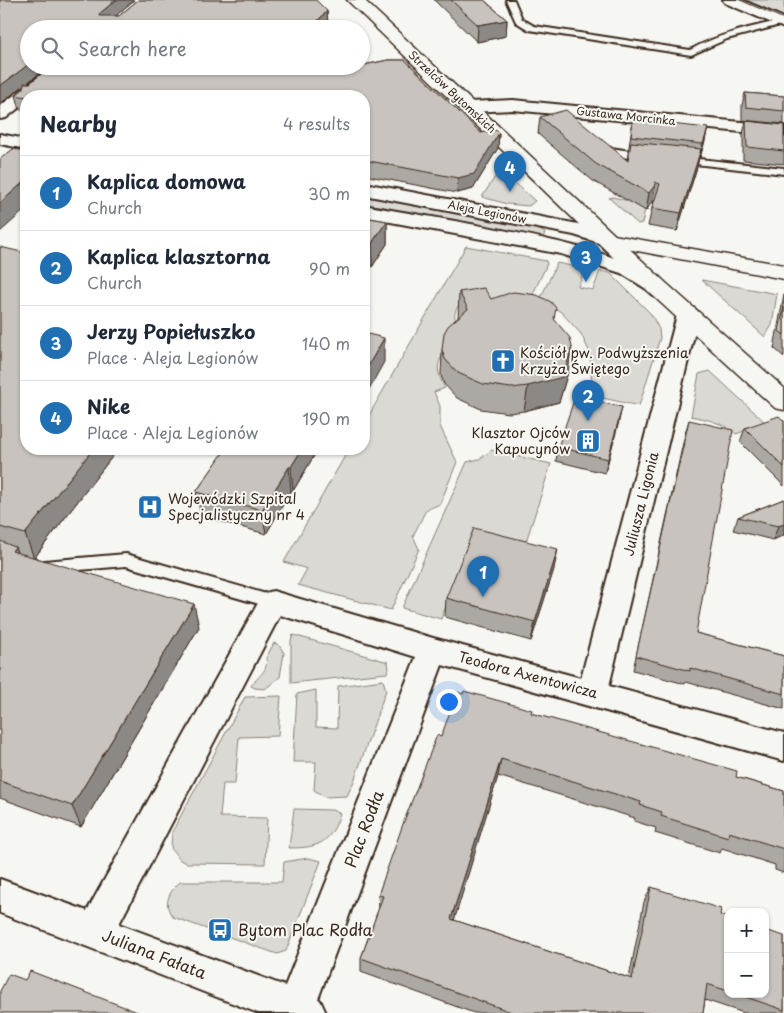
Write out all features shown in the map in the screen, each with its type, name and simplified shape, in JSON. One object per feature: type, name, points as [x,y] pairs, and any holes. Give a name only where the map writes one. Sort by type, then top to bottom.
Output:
[{"type":"main road","name":"Strzelców Bytomskich","points":[[355,0],[658,287],[784,402]]},
{"type":"main road","name":"Aleja Legionów","points":[[608,240],[784,272]]},
{"type":"main road","name":"Strzelców Bytomskich","points":[[658,287],[649,271],[651,264],[659,258],[681,254]]},
{"type":"street","points":[[730,0],[784,23]]},
{"type":"street","points":[[32,90],[51,75]]},
{"type":"street","points":[[0,116],[20,100]]},
{"type":"street","name":"Gustawa Morcinka","points":[[469,107],[514,105],[573,117],[784,131]]},
{"type":"street","points":[[0,116],[18,120]]},
{"type":"street","points":[[0,139],[20,143]]},
{"type":"street","name":"Aleja Legionów","points":[[370,190],[578,230],[608,240]]},
{"type":"street","points":[[507,216],[547,214],[564,206],[565,199]]},
{"type":"street","name":"Aleja Legionów","points":[[370,211],[565,249],[628,269],[658,287]]},
{"type":"street","name":"Aleja Legionów","points":[[565,249],[592,246],[608,240]]},
{"type":"street","name":"Juliusza Ligonia","points":[[592,693],[688,315]]},
{"type":"street","points":[[96,931],[273,602]]},
{"type":"street","name":"Teodora Axentowicza","points":[[273,602],[434,650],[784,747]]},
{"type":"street","name":"Plac Rodła","points":[[301,1011],[434,650]]},
{"type":"street","name":"Juliana Fałata","points":[[0,896],[96,931],[301,1011]]},
{"type":"lane","points":[[510,0],[519,20],[532,28],[691,53],[703,45],[728,35],[784,23]]},
{"type":"lane","points":[[596,143],[602,150],[614,153],[784,171]]},
{"type":"lane","points":[[31,564],[38,567],[126,560],[273,602]]},
{"type":"shaded area","points":[[736,0],[784,0],[784,21]]},
{"type":"shaded area","points":[[500,169],[535,201],[529,206],[507,204],[482,197]]},
{"type":"shaded area","points":[[370,195],[536,228],[545,233],[543,237],[526,237],[370,206]]},
{"type":"shaded area","points":[[613,197],[646,205],[642,223],[638,224],[609,198]]},
{"type":"shaded area","points":[[466,246],[546,261],[547,264],[532,296],[463,301],[456,310],[456,323],[463,338],[449,349],[441,359],[439,371],[445,388],[434,392],[440,406],[440,426],[457,462],[440,504],[426,510],[413,536],[419,549],[391,610],[298,585],[307,569],[284,562],[346,455],[370,455],[370,414]]},
{"type":"shaded area","points":[[557,263],[585,269],[578,287],[593,290],[600,271],[610,273],[651,314],[659,329],[660,338],[639,406],[598,397],[592,393],[590,353],[581,334],[562,313],[541,297]]},
{"type":"shaded area","points":[[702,280],[777,294],[772,325],[765,337]]},
{"type":"shaded area","points":[[710,371],[766,423],[736,434],[720,424],[691,416],[699,374]]},
{"type":"shaded area","points":[[492,450],[551,464],[523,551],[472,539],[441,619],[402,608],[467,462],[479,459]]},
{"type":"shaded area","points":[[293,635],[388,662],[389,668],[387,673],[291,683],[291,641]]},
{"type":"shaded area","points":[[274,643],[279,645],[284,653],[280,677],[265,689],[255,688],[251,686],[264,670],[267,663],[266,658]]},
{"type":"shaded area","points":[[383,680],[386,690],[347,796],[325,797],[314,790],[316,762],[293,762],[297,694],[316,690],[316,727],[337,728],[338,686]]},
{"type":"shaded area","points":[[281,696],[278,736],[239,737],[235,784],[223,784],[220,817],[267,818],[265,864],[187,863],[180,860],[171,848],[172,832],[245,697]]},
{"type":"shaded area","points":[[294,809],[332,810],[340,813],[332,831],[322,842],[308,847],[289,848]]},
{"type":"shaded area","points":[[308,858],[321,861],[286,951],[277,954],[173,917],[168,907],[168,898],[180,882],[282,882],[284,862]]},
{"type":"building","points":[[0,0],[116,0],[99,16],[119,16],[138,0],[316,0],[327,11],[318,20],[20,20],[20,71],[0,86]]},
{"type":"building","points":[[451,0],[484,0],[507,20],[478,25]]},
{"type":"building","points":[[388,60],[405,60],[481,133],[496,130],[499,133],[474,174],[458,178],[370,161],[370,90],[22,90],[24,83],[30,83],[40,75],[370,75],[370,64]]},
{"type":"building","points":[[745,93],[784,96],[784,111],[746,107]]},
{"type":"building","points":[[566,110],[628,161],[631,142],[701,149],[681,213],[652,208],[660,184],[654,182],[656,184],[649,193],[596,164],[540,117]]},
{"type":"building","points":[[633,120],[708,128],[703,144],[631,136]]},
{"type":"building","points":[[746,121],[784,125],[784,151],[747,147]]},
{"type":"building","points":[[13,149],[20,150],[20,185],[0,203],[0,159]]},
{"type":"building","points":[[370,218],[387,221],[372,243],[370,243]]},
{"type":"building","points":[[0,247],[20,252],[20,455],[88,455],[25,534],[0,527]]},
{"type":"building","name":"Kościół pw. Podwyższenia Krzyża Świętego","points":[[484,288],[491,299],[513,292],[537,295],[551,302],[556,308],[554,319],[570,338],[572,347],[563,377],[528,386],[511,388],[483,384],[458,373],[445,359],[442,350],[444,333],[448,326],[468,309],[459,292]]},
{"type":"building","points":[[784,307],[784,335],[779,331]]},
{"type":"building","points":[[370,334],[384,338],[370,362]]},
{"type":"building","name":"Klasztor Ojców Kapucynów","points":[[575,397],[622,407],[608,459],[558,447]]},
{"type":"building","points":[[779,416],[784,421],[784,467],[745,428]]},
{"type":"building","points":[[689,420],[733,430],[696,633],[784,656],[784,694],[690,668],[690,671],[636,656]]},
{"type":"building","points":[[222,455],[298,455],[262,510],[196,492]]},
{"type":"building","points":[[784,499],[784,524],[778,526],[738,517]]},
{"type":"building","points":[[474,528],[558,549],[535,622],[446,598]]},
{"type":"building","points":[[0,541],[15,547],[12,551],[194,604],[72,806],[0,781]]},
{"type":"building","points":[[464,691],[532,710],[531,713],[737,771],[736,777],[784,791],[784,849],[729,832],[728,837],[661,816],[662,812],[640,805],[641,802],[501,759],[451,919],[632,979],[651,887],[721,909],[720,915],[724,916],[724,990],[707,984],[703,1013],[514,1013],[361,958],[383,896],[378,895],[437,735],[441,737],[457,692],[463,694]]},
{"type":"building","points":[[769,931],[784,936],[784,1010],[749,998],[769,998]]},
{"type":"building","points":[[30,971],[140,1013],[0,1013],[0,991],[9,974],[25,980]]},
{"type":"tram line","points":[[740,0],[784,19]]},
{"type":"place","name":"Nike","points":[[510,192]]},
{"type":"place","name":"Jerzy Popiełuszko","points":[[586,282]]},
{"type":"place","name":"Kościół pw. Podwyższenia Krzyża Świętego","points":[[503,361]]},
{"type":"place","name":"Kaplica klasztorna","points":[[588,421]]},
{"type":"place","name":"Klasztor Ojców Kapucynów","points":[[588,441]]},
{"type":"place","name":"Wojewódzki Szpital Specjalistyczny nr 4","points":[[150,507]]},
{"type":"place","name":"Kaplica domowa","points":[[483,597]]},
{"type":"place","name":"Bytom Plac Rodła","points":[[220,930]]}]
